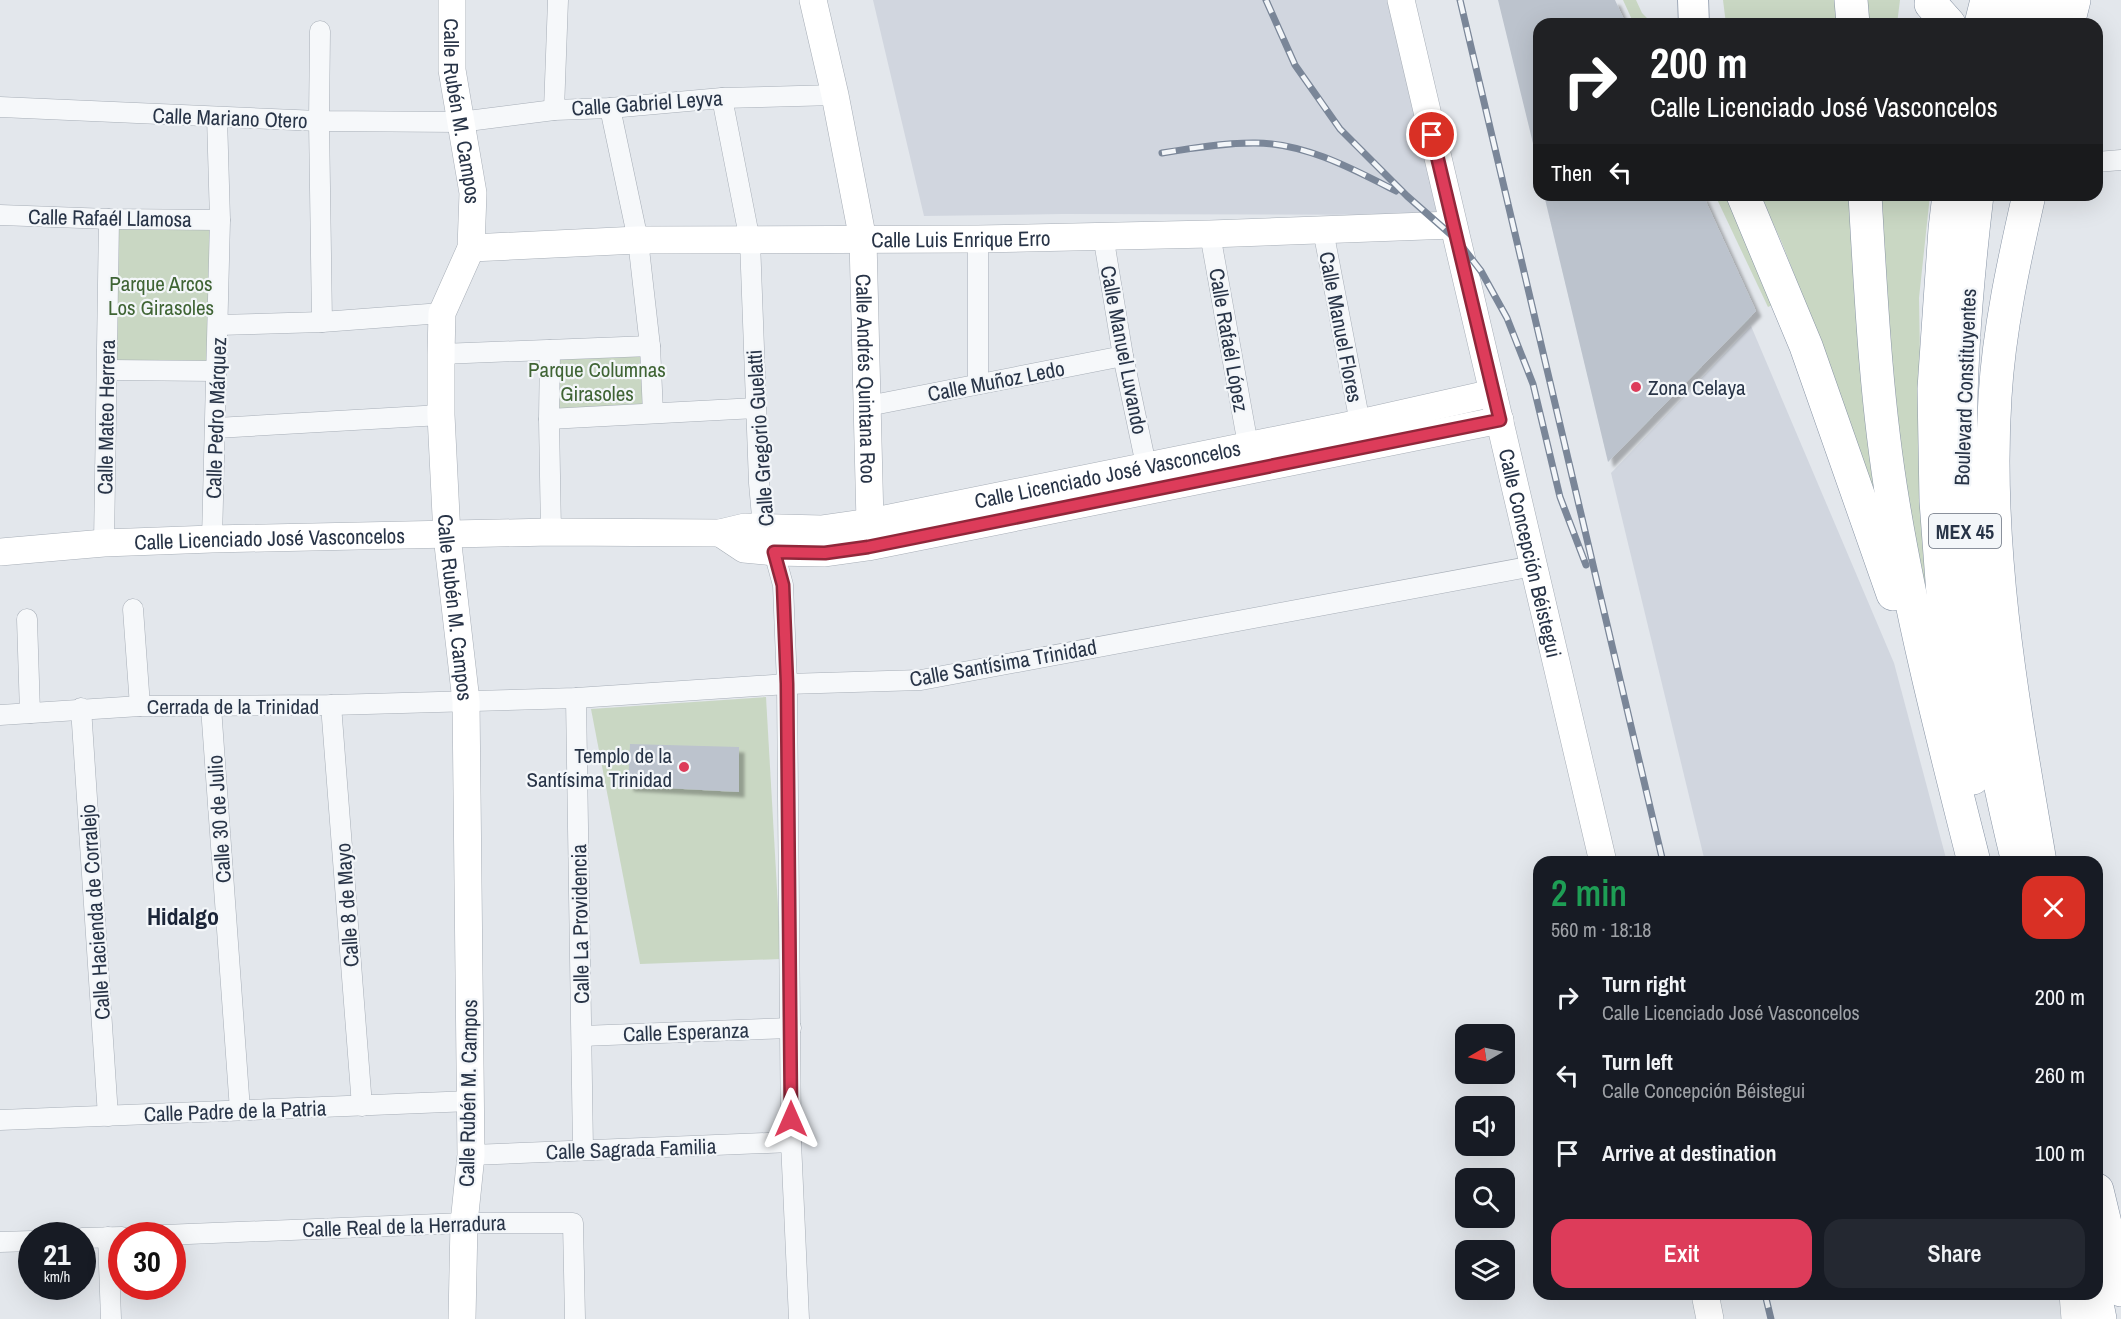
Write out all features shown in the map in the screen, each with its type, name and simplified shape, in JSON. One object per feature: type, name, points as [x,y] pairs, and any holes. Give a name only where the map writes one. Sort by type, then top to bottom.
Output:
[{"type":"highway","points":[[1851,0],[1853,18]]},
{"type":"highway","points":[[1982,18],[1987,0]]},
{"type":"highway","points":[[2009,18],[2013,0]]},
{"type":"highway","points":[[2039,18],[2045,0]]},
{"type":"highway","points":[[2070,18],[2074,0]]},
{"type":"highway","points":[[1746,201],[1806,346],[1938,719]]},
{"type":"highway","points":[[1865,201],[1874,351],[1893,501],[1906,578],[1972,856]]},
{"type":"highway","name":"Boulevard Constituyentes","points":[[1948,201],[1934,388],[1936,501],[1945,621],[1977,798],[1991,856]]},
{"type":"highway","name":"Boulevard Constituyentes","points":[[1976,201],[1964,325],[1961,388],[1962,499],[1972,618],[2001,796],[2016,856]]},
{"type":"highway","points":[[2028,201],[2011,280],[1995,397],[1994,507],[2001,621],[2039,856]]},
{"type":"highway","points":[[2103,1215],[2121,1290]]},
{"type":"highway","points":[[2096,1300],[2100,1319]]},
{"type":"street","name":"Calle Rubén M. Campos","points":[[452,0],[452,70],[473,193],[471,248],[442,313],[441,354],[441,415],[447,536],[466,701],[471,1155],[464,1223],[462,1319]]},
{"type":"street","points":[[554,110],[558,0]]},
{"type":"street","name":"Calle Andrés Quintana Roo","points":[[813,0],[835,95],[863,240],[869,535]]},
{"type":"street","name":"Calle Concepción Béistegui","points":[[1401,0],[1602,856]]},
{"type":"street","points":[[320,31],[322,322]]},
{"type":"street","name":"Calle Gabriel Leyva","points":[[460,122],[554,110],[610,108],[722,98],[835,95]]},
{"type":"street","name":"Calle Gregorio Guelatti","points":[[722,98],[750,241],[759,483],[763,528],[774,552],[783,585],[787,684],[791,1142],[800,1319]]},
{"type":"street","name":"Calle Mariano Otero","points":[[0,107],[319,122],[460,122]]},
{"type":"street","points":[[610,108],[638,240],[650,346],[653,413]]},
{"type":"street","name":"Calle Pedro Márquez","points":[[212,539],[220,220],[217,117]]},
{"type":"street","points":[[2103,162],[2121,160]]},
{"type":"street","name":"Calle Rafaél Llamosa","points":[[0,215],[220,220]]},
{"type":"street","name":"Calle Mateo Herrera","points":[[104,543],[109,219]]},
{"type":"street","name":"Calle Luis Enrique Erro","points":[[471,248],[638,240],[978,239],[1210,234],[1453,225]]},
{"type":"street","name":"Calle Manuel Flores","points":[[1323,230],[1360,423]]},
{"type":"street","name":"Calle Rafaél López","points":[[1210,234],[1248,445]]},
{"type":"street","name":"Calle Manuel Luvando","points":[[1103,235],[1123,356],[1146,465]]},
{"type":"street","points":[[978,239],[978,384]]},
{"type":"street","points":[[218,325],[322,322],[442,313]]},
{"type":"street","points":[[441,354],[650,346]]},
{"type":"street","points":[[550,350],[551,532]]},
{"type":"street","name":"Calle Muñoz Ledo","points":[[868,406],[1123,356]]},
{"type":"street","points":[[108,370],[216,371]]},
{"type":"street","name":"Calle Licenciado José Vasconcelos","points":[[720,533],[744,549],[825,553],[869,535],[1146,465],[1360,423],[1493,393]]},
{"type":"street","points":[[549,419],[756,408]]},
{"type":"street","points":[[216,428],[441,415]]},
{"type":"street","name":"Calle Licenciado José Vasconcelos","points":[[0,552],[104,543],[212,539],[447,536],[551,532],[720,533],[745,527],[821,529],[869,535],[1500,420]]},
{"type":"street","name":"Calle Santísima Trinidad","points":[[466,701],[576,698],[787,684],[921,680],[1533,566]]},
{"type":"street","points":[[133,609],[140,706]]},
{"type":"street","points":[[27,619],[30,713]]},
{"type":"street","name":"Calle La Providencia","points":[[576,698],[583,1150]]},
{"type":"street","name":"Cerrada de la Trinidad","points":[[0,715],[140,706],[211,707],[466,701]]},
{"type":"street","name":"Calle 8 de Mayo","points":[[331,705],[362,1106]]},
{"type":"street","name":"Calle 30 de Julio","points":[[211,707],[240,1110]]},
{"type":"street","name":"Calle Hacienda de Corralejo","points":[[81,708],[108,1116]]},
{"type":"street","name":"Calle Esperanza","points":[[582,1036],[791,1028]]},
{"type":"street","name":"Calle Padre de la Patria","points":[[0,1120],[471,1101]]},
{"type":"street","name":"Calle Sagrada Familia","points":[[471,1155],[791,1142]]},
{"type":"street","points":[[2103,1193],[2121,1241]]},
{"type":"street","name":"Calle Real de la Herradura","points":[[186,1234],[464,1223],[573,1223],[575,1319]]},
{"type":"street","points":[[0,1242],[18,1241]]},
{"type":"street","points":[[111,1319],[112,1300]]},
{"type":"street","points":[[1706,1300],[1710,1319]]},
{"type":"street","points":[[2073,1300],[2075,1319]]},
{"type":"shaded area","points":[[873,0],[1387,0],[1440,215],[924,216]]},
{"type":"shaded area","points":[[1751,326],[1894,663],[1945,856],[1704,856],[1611,473]]},
{"type":"green space","points":[[1623,0],[1636,0],[1647,18],[1631,18]]},
{"type":"green space","points":[[1723,0],[1900,0],[1898,18],[1725,18]]},
{"type":"green space","points":[[1718,201],[1729,201],[1781,301],[1768,307]]},
{"type":"green space","points":[[1763,201],[1929,201],[1919,298],[1922,472],[1939,652],[1888,545],[1817,333]]},
{"type":"green space","name":"Parque Arcos Los Girasoles","points":[[114,221],[212,225],[208,366],[111,366]]},
{"type":"green space","name":"Parque Columnas Girasoles","points":[[648,352],[650,405],[551,412],[556,354]]},
{"type":"green space","points":[[766,697],[781,959],[640,964],[591,709]]},
{"type":"building","points":[[1498,0],[1615,0],[1623,18],[1533,18],[1533,143]]},
{"type":"building","name":"Zona Celaya","points":[[1545,201],[1706,201],[1756,311],[1608,462]]},
{"type":"building","name":"Templo de la Santísima Trinidad","points":[[630,744],[739,747],[739,792],[628,786]]},
{"type":"railway","points":[[1266,0],[1295,65],[1340,129],[1407,196],[1457,240],[1481,271],[1507,318],[1533,384],[1560,497],[1586,565]]},
{"type":"railway","points":[[1460,0],[1662,856]]},
{"type":"railway","points":[[1162,153],[1230,144],[1272,144],[1327,158],[1396,191]]},
{"type":"railway","points":[[1766,1300],[1771,1319]]},
{"type":"place","name":"Zona Celaya","points":[[1636,387]]},
{"type":"place","name":"Templo de la Santísima Trinidad","points":[[684,767]]},
{"type":"district","name":"Hidalgo","points":[[183,916]]},
{"type":"route","points":[[791,1119],[787,684],[783,585],[774,552],[825,553],[868,547],[1500,420],[1432,135]]}]
